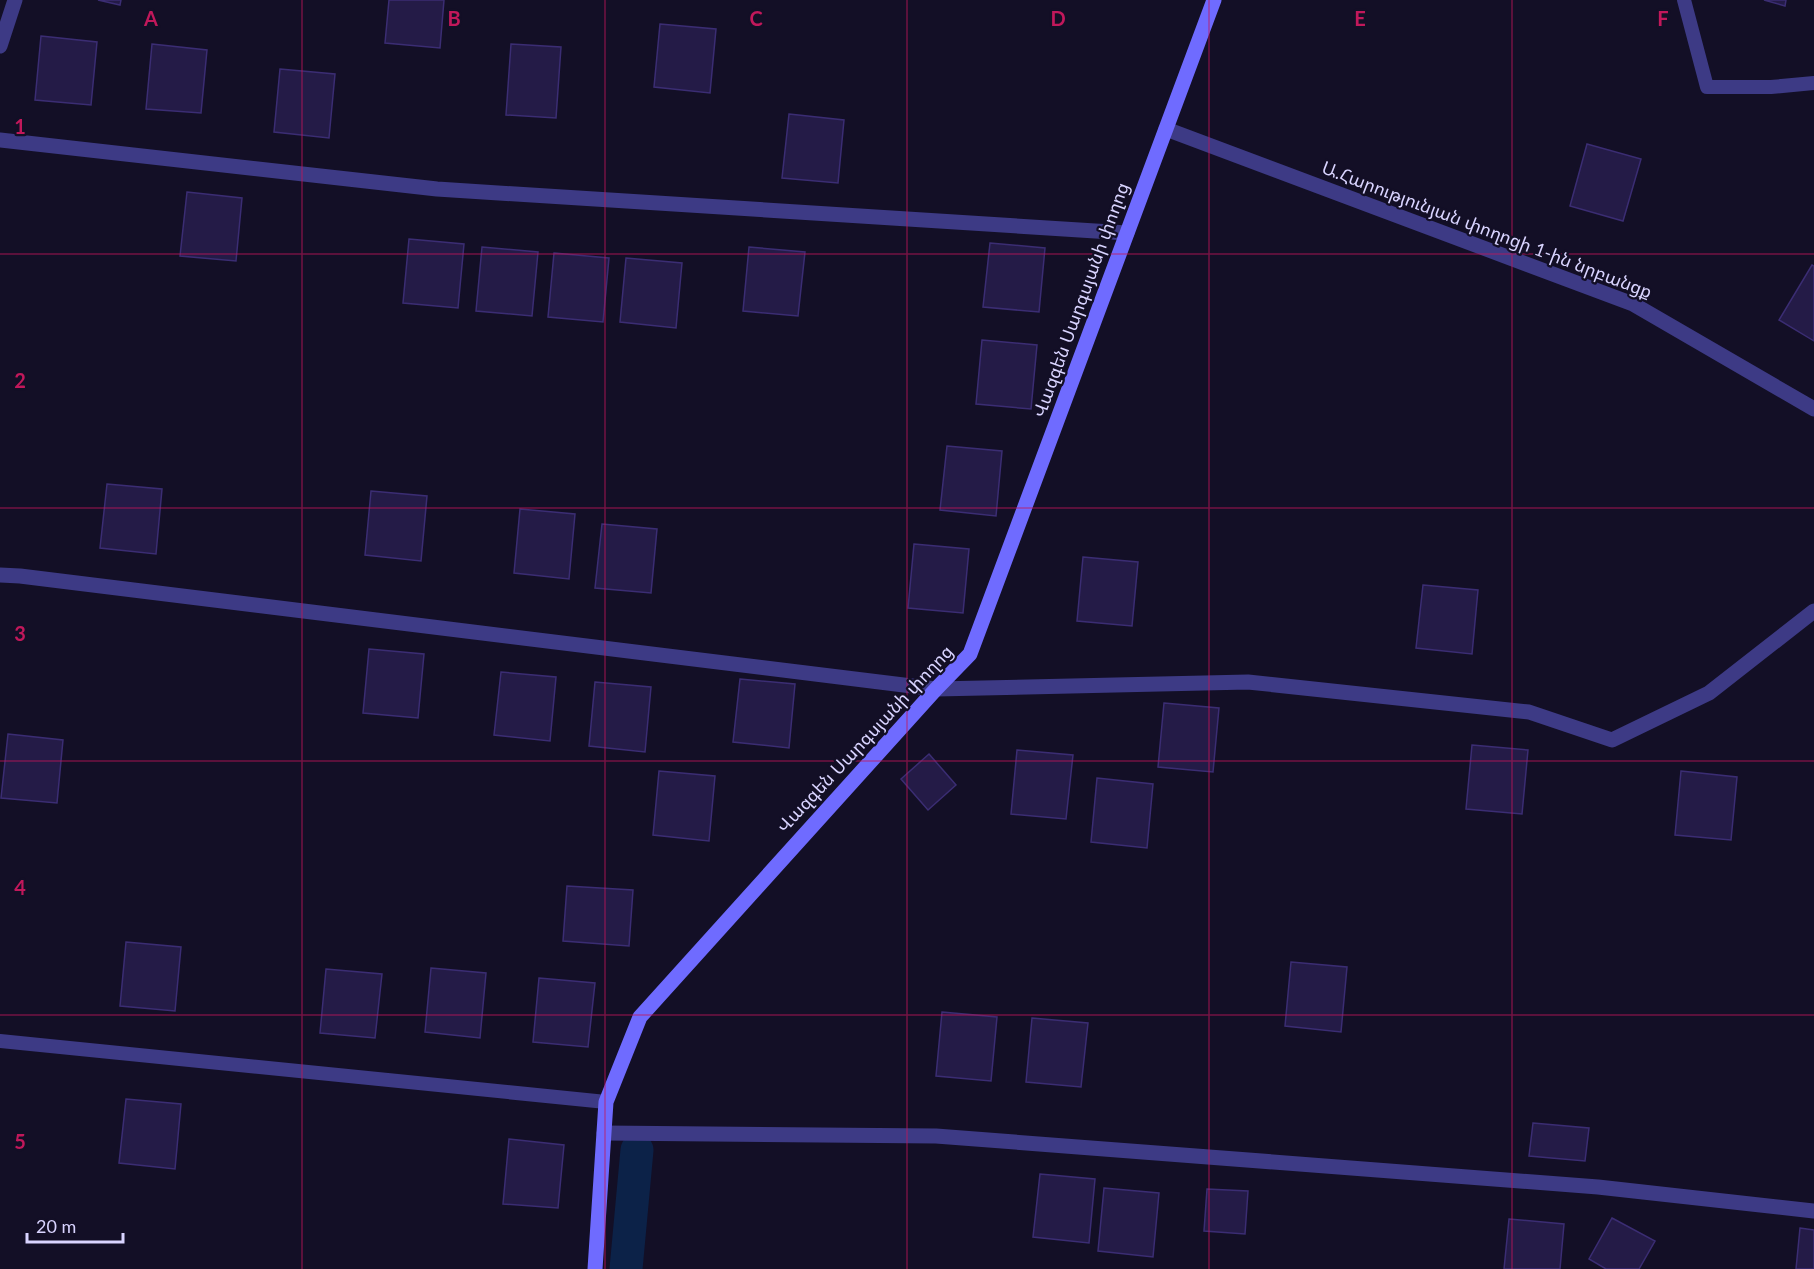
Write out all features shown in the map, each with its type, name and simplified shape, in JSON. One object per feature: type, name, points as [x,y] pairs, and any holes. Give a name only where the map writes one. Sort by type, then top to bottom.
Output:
[{"type":"street","points":[[0,46],[15,0]]},
{"type":"street","name":"Վազգեն Սարգսյանի փողոց","points":[[595,1269],[606,1102],[640,1017],[936,688],[970,654],[1214,0]]},
{"type":"street","name":"Ա.Հարությունյան փողոցի 1-ին նրբանցք","points":[[1166,129],[1633,304],[1814,409]]},
{"type":"street","points":[[0,140],[437,189],[1127,233]]},
{"type":"street","points":[[0,575],[936,688],[1248,682],[1529,712],[1612,740],[1709,693],[1814,611]]},
{"type":"street","points":[[604,1133],[936,1136],[1598,1187],[1814,1211]]},
{"type":"lane","points":[[1684,0],[1707,87],[1771,87],[1814,83]]},
{"type":"lane","points":[[0,1041],[606,1102]]},
{"type":"building","points":[[98,0],[121,0],[120,5]]},
{"type":"building","points":[[389,0],[444,0],[440,48],[385,43]]},
{"type":"building","points":[[1764,0],[1786,0],[1785,6]]},
{"type":"building","points":[[660,24],[716,29],[710,93],[654,87]]},
{"type":"building","points":[[41,36],[97,42],[91,105],[35,100]]},
{"type":"building","points":[[152,44],[207,50],[201,113],[146,109]]},
{"type":"building","points":[[511,44],[561,47],[556,118],[506,115]]},
{"type":"building","points":[[280,69],[335,74],[329,138],[274,132]]},
{"type":"building","points":[[789,114],[844,120],[838,183],[782,178]]},
{"type":"building","points":[[1587,144],[1641,159],[1623,221],[1570,206]]},
{"type":"building","points":[[187,192],[242,198],[236,261],[180,256]]},
{"type":"building","points":[[409,239],[464,244],[458,308],[403,303]]},
{"type":"building","points":[[990,243],[1045,248],[1039,312],[983,307]]},
{"type":"building","points":[[482,247],[538,252],[532,316],[476,311]]},
{"type":"building","points":[[749,247],[805,252],[798,316],[743,311]]},
{"type":"building","points":[[554,253],[609,258],[603,322],[548,317]]},
{"type":"building","points":[[626,258],[682,263],[676,328],[620,322]]},
{"type":"building","points":[[1812,265],[1814,266],[1814,341],[1779,320]]},
{"type":"building","points":[[982,340],[1037,345],[1031,409],[976,404]]},
{"type":"building","points":[[947,446],[1002,451],[996,516],[940,510]]},
{"type":"building","points":[[107,484],[162,489],[156,554],[100,548]]},
{"type":"building","points":[[371,491],[427,496],[421,561],[365,555]]},
{"type":"building","points":[[520,509],[575,514],[569,579],[514,573]]},
{"type":"building","points":[[602,524],[657,529],[651,593],[595,588]]},
{"type":"building","points":[[914,544],[969,549],[963,613],[908,608]]},
{"type":"building","points":[[1083,557],[1138,562],[1132,626],[1077,621]]},
{"type":"building","points":[[1423,585],[1478,590],[1472,654],[1416,648]]},
{"type":"building","points":[[369,649],[424,654],[418,718],[363,713]]},
{"type":"building","points":[[501,672],[556,677],[550,741],[494,735]]},
{"type":"building","points":[[740,679],[795,684],[789,748],[733,742]]},
{"type":"building","points":[[595,682],[651,687],[645,752],[589,746]]},
{"type":"building","points":[[1164,703],[1219,708],[1213,772],[1158,767]]},
{"type":"building","points":[[8,734],[63,740],[57,803],[1,798]]},
{"type":"building","points":[[1472,745],[1528,750],[1522,814],[1466,809]]},
{"type":"building","points":[[1017,750],[1073,755],[1066,819],[1011,814]]},
{"type":"building","points":[[929,754],[956,785],[928,810],[901,779]]},
{"type":"building","points":[[659,771],[715,776],[709,841],[653,835]]},
{"type":"building","points":[[1681,771],[1737,777],[1731,840],[1675,835]]},
{"type":"building","points":[[1097,778],[1153,784],[1147,848],[1091,842]]},
{"type":"building","points":[[567,886],[633,890],[629,946],[563,941]]},
{"type":"building","points":[[126,942],[181,947],[175,1011],[120,1006]]},
{"type":"building","points":[[1291,962],[1347,967],[1341,1032],[1285,1026]]},
{"type":"building","points":[[431,968],[486,973],[480,1038],[425,1032]]},
{"type":"building","points":[[326,969],[382,974],[375,1038],[320,1033]]},
{"type":"building","points":[[539,978],[595,983],[588,1047],[533,1042]]},
{"type":"building","points":[[942,1012],[997,1017],[991,1081],[936,1076]]},
{"type":"building","points":[[1032,1018],[1088,1023],[1081,1087],[1026,1082]]},
{"type":"building","points":[[126,1099],[181,1104],[175,1169],[119,1163]]},
{"type":"building","points":[[1533,1123],[1589,1128],[1585,1161],[1529,1156]]},
{"type":"building","points":[[509,1139],[564,1145],[558,1208],[503,1204]]},
{"type":"building","points":[[1040,1174],[1095,1179],[1089,1243],[1033,1237]]},
{"type":"building","points":[[1104,1188],[1159,1193],[1153,1257],[1098,1251]]},
{"type":"building","points":[[1207,1189],[1248,1191],[1245,1234],[1204,1231]]},
{"type":"building","points":[[1612,1218],[1655,1241],[1639,1269],[1606,1269],[1589,1259]]},
{"type":"building","points":[[1509,1219],[1564,1224],[1560,1269],[1504,1269]]},
{"type":"building","points":[[1800,1228],[1814,1230],[1814,1269],[1796,1269]]},
{"type":"waterway","points":[[626,1269],[637,1150]]}]
